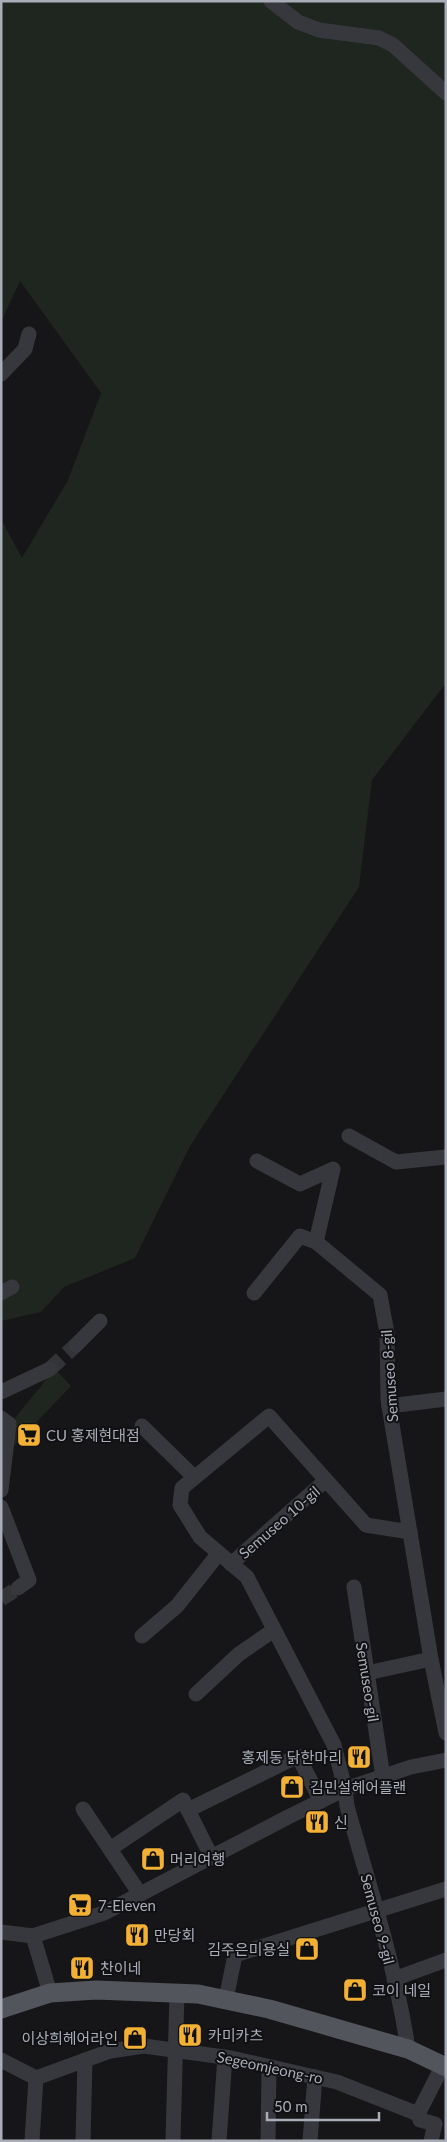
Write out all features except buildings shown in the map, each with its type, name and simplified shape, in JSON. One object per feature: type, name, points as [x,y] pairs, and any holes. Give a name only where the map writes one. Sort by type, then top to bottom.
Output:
[{"type":"main road","points":[[1,2009],[50,1993],[96,1990],[177,1992],[226,1999],[269,2009],[408,2050],[445,2066]]},
{"type":"street","points":[[271,1],[298,22],[319,30],[379,38],[393,45],[446,93]]},
{"type":"street","points":[[1,374],[25,349],[29,334]]},
{"type":"street","points":[[349,1136],[396,1162],[446,1157]]},
{"type":"street","points":[[254,1294],[300,1236],[316,1242],[334,1169],[300,1184],[257,1161]]},
{"type":"street","name":"Semuseo 8-gil","points":[[316,1242],[380,1296],[386,1332],[389,1406],[431,1659],[446,1733]]},
{"type":"street","points":[[76,1345],[100,1321]]},
{"type":"street","points":[[1,1392],[37,1381],[50,1369]]},
{"type":"street","points":[[389,1406],[446,1399]]},
{"type":"street","name":"Semuseo 10-gil","points":[[345,1789],[334,1745],[246,1578],[200,1537],[180,1505],[182,1488],[269,1416],[366,1525],[410,1532]]},
{"type":"street","points":[[1,1418],[9,1424],[1,1490]]},
{"type":"street","points":[[142,1426],[194,1477]]},
{"type":"street","name":"Semuseo 10-gil","points":[[231,1564],[326,1480]]},
{"type":"street","points":[[1,1507],[29,1580],[18,1588]]},
{"type":"street","name":"Semuseo 10-gil","points":[[142,1636],[177,1606],[219,1553]]},
{"type":"street","name":"Semuseo-gil","points":[[354,1587],[383,1777]]},
{"type":"street","points":[[196,1694],[239,1654],[274,1630]]},
{"type":"street","points":[[367,1673],[431,1659]]},
{"type":"street","points":[[188,1810],[298,1756],[321,1801]]},
{"type":"street","points":[[3,1934],[33,1936],[104,1913],[211,1856],[345,1789],[411,1767],[446,1760]]},
{"type":"street","name":"Semuseo 9-gil","points":[[345,1789],[347,1806],[394,1979],[408,2050]]},
{"type":"street","points":[[110,1849],[183,1800],[211,1856]]},
{"type":"street","points":[[83,1809],[140,1894]]},
{"type":"street","points":[[226,1999],[235,1955],[446,1889]]},
{"type":"street","points":[[33,1936],[50,1993]]},
{"type":"street","points":[[394,1979],[446,1960]]},
{"type":"street","points":[[173,2141],[177,1992]]},
{"type":"street","name":"Segeomjeong-ro","points":[[36,2078],[110,2051],[144,2046],[176,2049],[225,2057],[337,2082],[418,2114],[420,2120],[435,2124],[431,2141]]},
{"type":"street","points":[[219,2141],[225,2057]]},
{"type":"street","points":[[1,2060],[36,2078],[32,2141]]},
{"type":"street","points":[[83,2141],[85,2060]]},
{"type":"street","points":[[418,2114],[445,2066]]},
{"type":"street","points":[[268,2141],[269,2067]]},
{"type":"street","points":[[310,2141],[315,2077]]},
{"type":"shaded area","points":[[1,1],[446,1],[446,683],[372,780],[359,887],[190,1146],[135,1258],[64,1287],[41,1312],[1,1321],[1,1303],[11,1288],[1,1293],[1,519],[22,558],[68,480],[101,393],[20,281],[1,322]]},
{"type":"shaded area","points":[[53,1367],[71,1386],[10,1450],[9,1425],[42,1385]]},
{"type":"tunnel","points":[[50,1369],[76,1345]]},
{"type":"tunnel","points":[[1,1599],[18,1588]]},
{"type":"place","name":"CU 홍제현대점","points":[[29,1435]]},
{"type":"place","name":"홍제동 닭한마리","points":[[359,1757]]},
{"type":"place","name":"김민설헤어플랜","points":[[292,1787]]},
{"type":"place","name":"신","points":[[317,1822]]},
{"type":"place","name":"머리여행","points":[[153,1859]]},
{"type":"place","name":"7-Eleven","points":[[80,1905]]},
{"type":"place","name":"만당회","points":[[137,1935]]},
{"type":"place","name":"김주은미용실","points":[[307,1949]]},
{"type":"place","name":"찬이네","points":[[82,1968]]},
{"type":"place","name":"코이 네일","points":[[355,1990]]},
{"type":"place","name":"카미카츠","points":[[190,2035]]},
{"type":"place","name":"이상희헤어라인","points":[[135,2038]]}]
